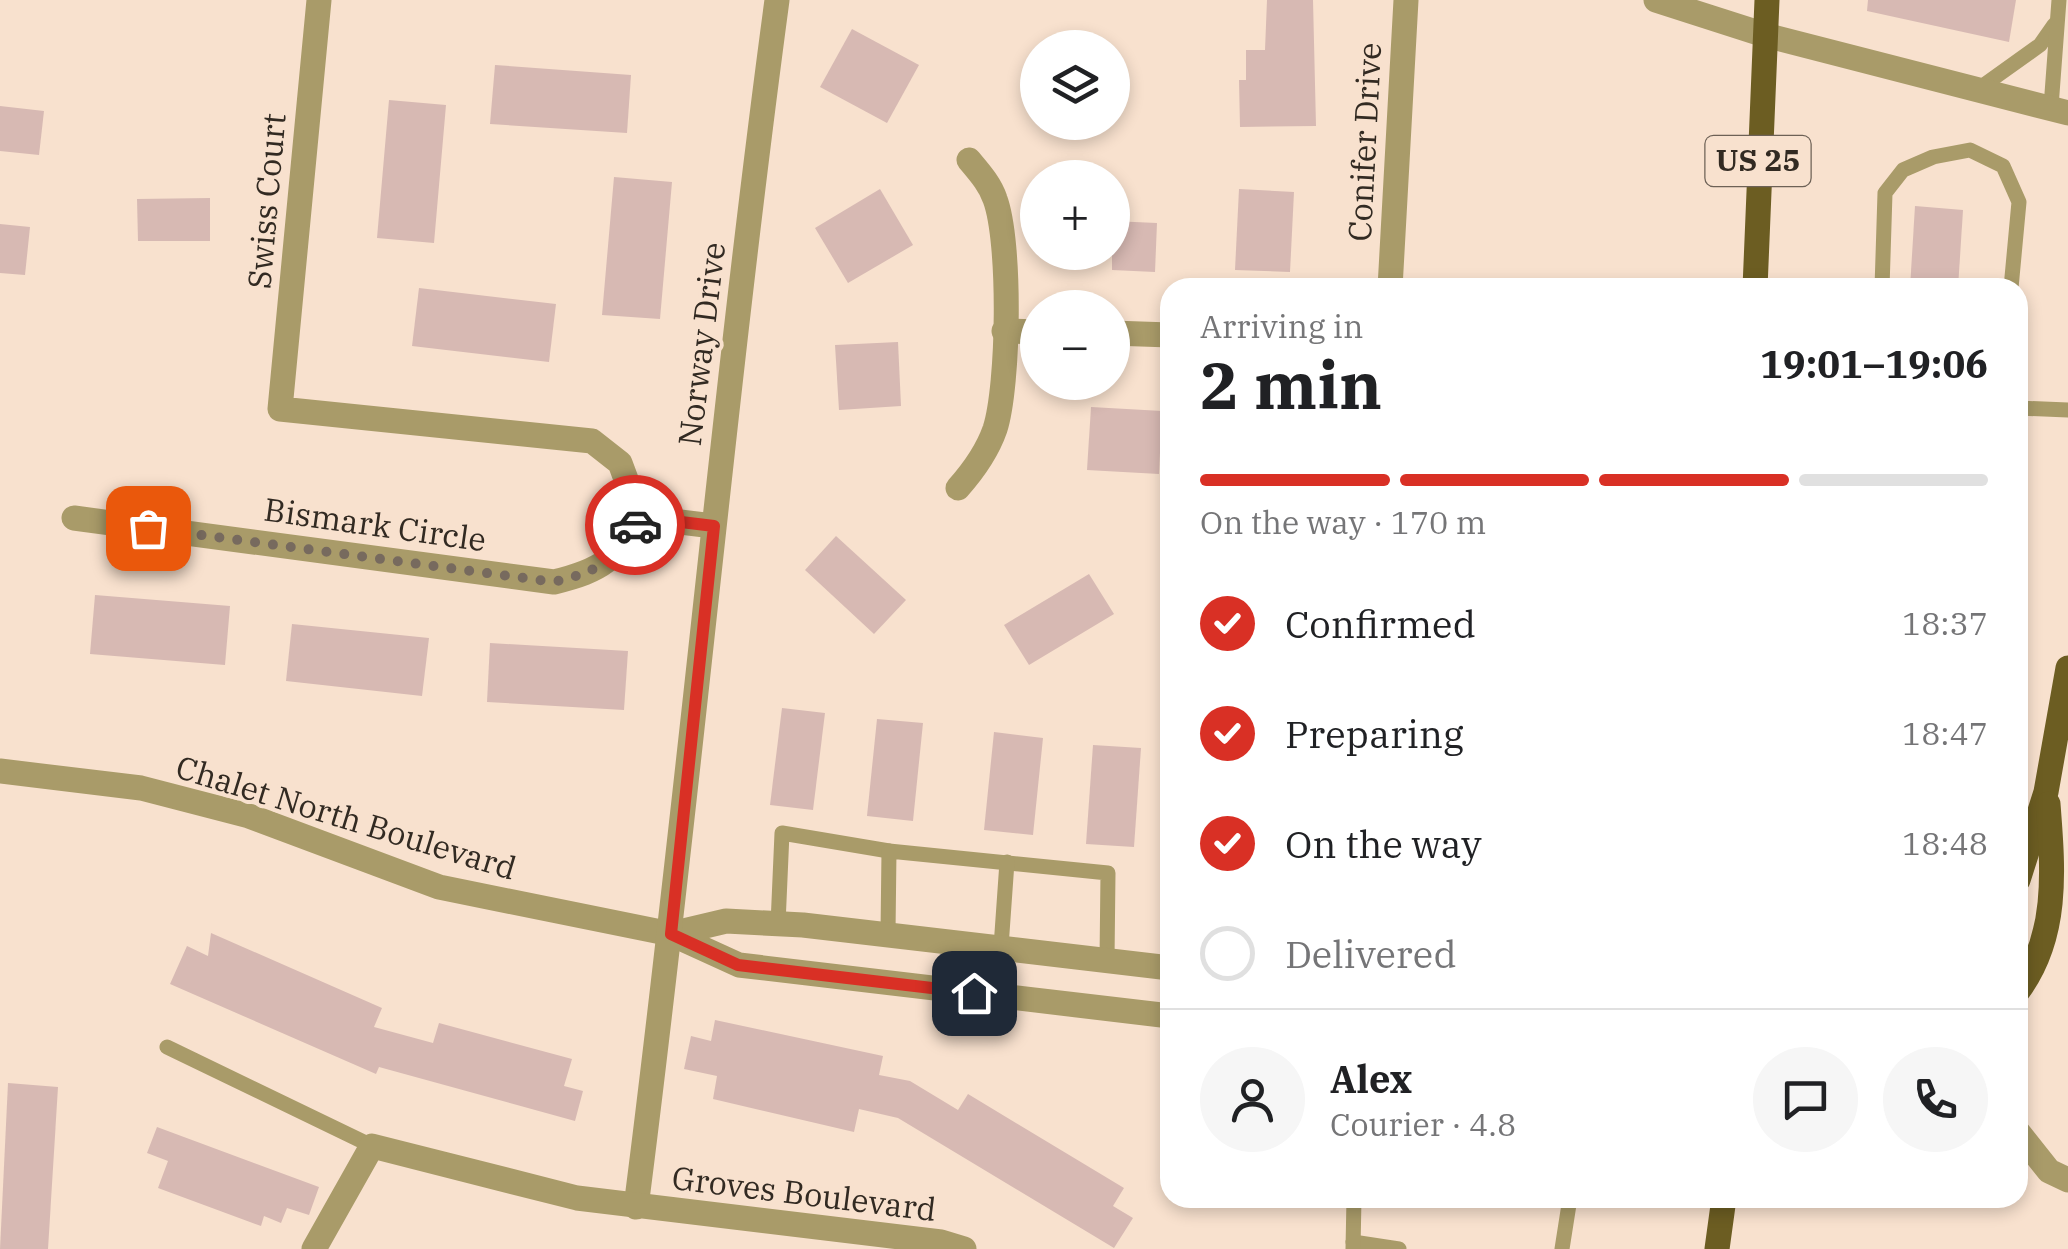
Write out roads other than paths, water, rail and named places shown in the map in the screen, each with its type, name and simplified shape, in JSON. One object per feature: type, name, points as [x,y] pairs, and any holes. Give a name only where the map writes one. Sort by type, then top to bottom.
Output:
[{"type":"main road","name":"US 25","points":[[1754,278],[1767,0]]},
{"type":"main road","points":[[2028,849],[2046,792],[2068,668]]},
{"type":"main road","points":[[2028,978],[2045,937],[2054,880],[2046,792]]},
{"type":"main road","points":[[1717,1249],[1723,1208]]},
{"type":"street","name":"Swiss Court","points":[[319,0],[280,408],[592,441],[620,462],[640,517]]},
{"type":"street","name":"Norway Drive","points":[[671,934],[714,526],[777,0]]},
{"type":"street","name":"Conifer Drive","points":[[1391,278],[1406,0]]},
{"type":"street","points":[[1656,0],[1765,35],[2060,110]]},
{"type":"street","points":[[958,488],[986,450],[996,426],[1004,331],[1000,217],[989,186],[969,160]]},
{"type":"street","points":[[1004,331],[1020,331]]},
{"type":"street","points":[[1130,334],[1160,335]]},
{"type":"street","points":[[640,517],[714,526]]},
{"type":"street","name":"Bismark Circle","points":[[74,518],[554,582],[590,573],[618,554],[640,517]]},
{"type":"street","name":"Chalet North Boulevard","points":[[0,771],[140,788],[249,816],[439,887],[671,934],[738,965],[1160,1015]]},
{"type":"street","name":"Chalet North Boulevard","points":[[671,934],[726,922],[778,924],[888,933],[1160,967]]},
{"type":"street","name":"Groves Boulevard","points":[[636,1206],[671,934]]},
{"type":"street","points":[[2028,1145],[2049,1171],[2068,1180]]},
{"type":"street","points":[[314,1249],[372,1146]]},
{"type":"street","name":"Groves Boulevard","points":[[372,1146],[577,1198],[941,1242],[964,1249]]},
{"type":"lane","points":[[2058,0],[2060,110]]},
{"type":"lane","points":[[1976,90],[2040,44],[2056,21]]},
{"type":"lane","points":[[1882,278],[1885,193],[1903,170],[1933,156],[1970,150],[2002,166],[2020,202],[2012,278]]},
{"type":"lane","points":[[2028,408],[2068,410]]},
{"type":"lane","points":[[778,924],[782,833],[889,851],[1108,873],[1106,960]]},
{"type":"lane","points":[[888,933],[889,851]]},
{"type":"lane","points":[[1001,947],[1007,862]]},
{"type":"lane","points":[[166,1047],[372,1146]]},
{"type":"lane","points":[[1354,1208],[1353,1246],[1399,1249]]},
{"type":"lane","points":[[1562,1249],[1568,1208]]}]
